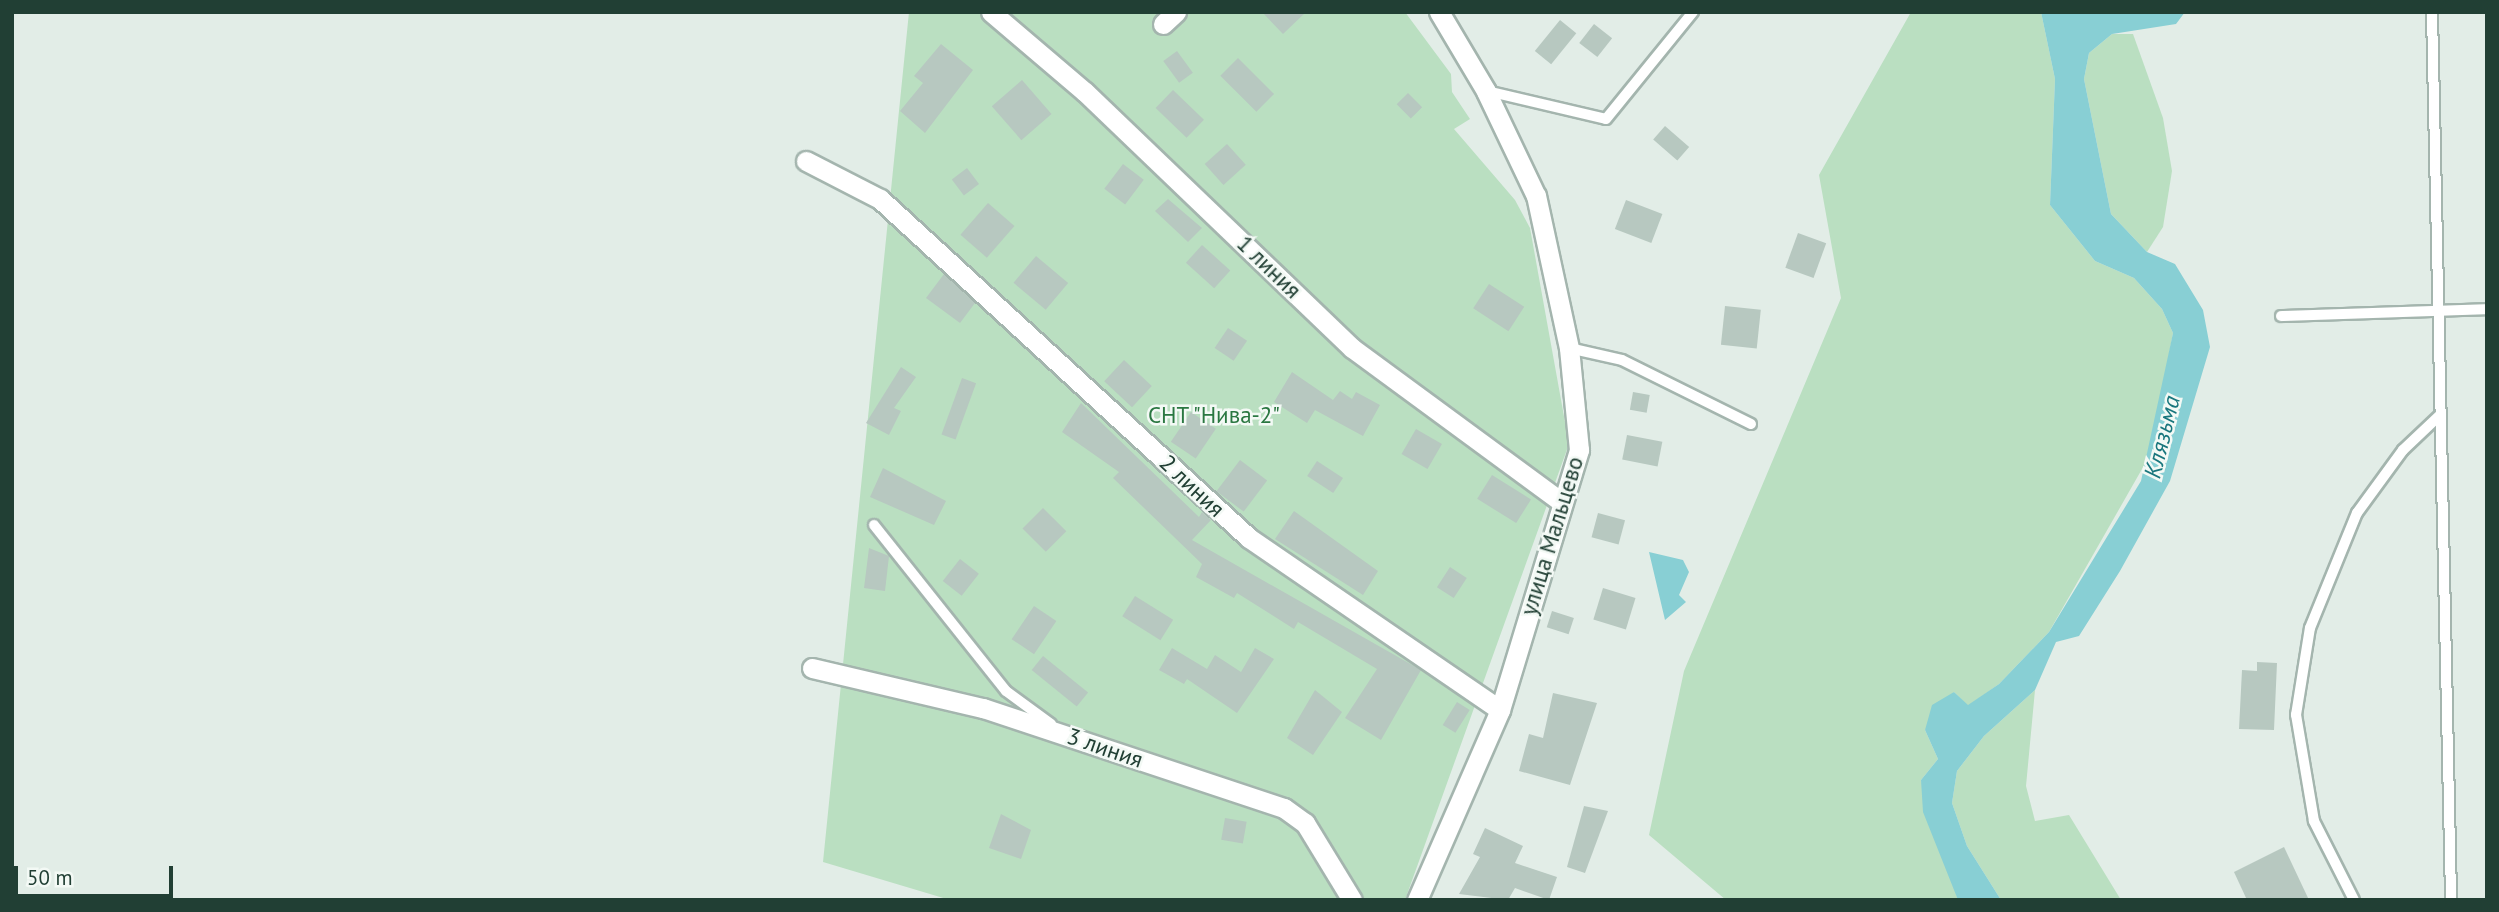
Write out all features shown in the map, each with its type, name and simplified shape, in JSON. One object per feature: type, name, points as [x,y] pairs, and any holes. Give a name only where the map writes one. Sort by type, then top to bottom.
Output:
[{"type":"street","name":"1 линия","points":[[991,12],[1095,101],[1352,348],[1562,502]]},
{"type":"street","name":"улица Мальцево","points":[[1417,900],[1500,710],[1579,450],[1569,348],[1535,197],[1486,91],[1439,12]]},
{"type":"street","name":"2 линия","points":[[806,161],[880,199],[1249,538],[1500,710]]},
{"type":"street","name":"3 линия","points":[[812,668],[1062,733],[1284,808],[1305,823],[1352,900]]},
{"type":"lane","points":[[1486,91],[1606,119],[1693,12]]},
{"type":"lane","points":[[2432,12],[2451,900]]},
{"type":"lane","points":[[2281,316],[2487,309]]},
{"type":"lane","points":[[1569,348],[1622,360],[1751,424]]},
{"type":"lane","points":[[2354,900],[2314,821],[2296,715],[2309,628],[2357,513],[2403,450],[2439,416]]},
{"type":"lane","points":[[874,525],[1006,691],[1062,733]]},
{"type":"green space","name":"СНТ \"Нива-2\"","points":[[909,12],[1405,12],[1451,74],[1452,92],[1470,119],[1454,129],[1515,200],[1530,228],[1569,444],[1405,900],[950,900],[823,862]]},
{"type":"green space","points":[[1911,12],[2041,12],[2055,79],[2050,205],[2095,261],[2134,278],[2162,309],[2173,333],[2150,455],[2049,632],[1999,684],[1968,706],[1954,692],[1925,730],[1938,759],[1921,780],[1958,900],[1726,900],[1649,835],[1684,671],[1841,298],[1819,175]]},
{"type":"green space","points":[[2112,34],[2133,34],[2163,118],[2172,171],[2163,227],[2147,252],[2111,214],[2084,79],[2089,53]]},
{"type":"green space","points":[[2035,690],[2026,786],[2035,821],[2069,815],[2121,900],[2001,900],[1967,846],[1952,803],[1957,771],[1984,736]]},
{"type":"water","name":"Клязьма","points":[[2041,12],[2185,12],[2176,24],[2112,34],[2089,53],[2084,79],[2111,214],[2147,252],[2175,264],[2203,310],[2210,347],[2170,481],[2120,571],[2079,636],[2056,642],[2035,690],[1984,736],[1957,771],[1952,803],[1967,846],[2001,900],[1958,900],[1923,812],[1921,780],[1938,759],[1925,730],[1932,705],[1954,692],[1968,705],[1999,684],[2049,632],[2141,481],[2173,333],[2162,309],[2134,278],[2095,261],[2050,205],[2055,79]]},
{"type":"water","points":[[1649,552],[1683,560],[1689,572],[1679,595],[1686,602],[1665,620]]},
{"type":"building","points":[[1262,12],[1306,12],[1283,34]]},
{"type":"building","points":[[1560,20],[1576,33],[1551,64],[1535,51]]},
{"type":"building","points":[[1594,24],[1612,38],[1597,57],[1579,43]]},
{"type":"building","points":[[941,44],[973,70],[925,133],[900,111],[923,83],[914,76]]},
{"type":"building","points":[[1177,51],[1193,73],[1179,83],[1163,61]]},
{"type":"building","points":[[1238,58],[1274,94],[1256,112],[1220,76]]},
{"type":"building","points":[[1022,80],[1052,114],[1021,140],[992,106]]},
{"type":"building","points":[[1173,90],[1204,120],[1187,138],[1156,108]]},
{"type":"building","points":[[1408,93],[1422,107],[1411,118],[1397,104]]},
{"type":"building","points":[[1665,126],[1689,147],[1677,161],[1653,140]]},
{"type":"building","points":[[1227,144],[1246,165],[1223,185],[1205,164]]},
{"type":"building","points":[[1123,164],[1144,180],[1125,204],[1104,189]]},
{"type":"building","points":[[967,168],[979,184],[964,195],[952,179]]},
{"type":"building","points":[[1168,199],[1202,228],[1188,242],[1155,211]]},
{"type":"building","points":[[1626,200],[1662,214],[1651,243],[1615,229]]},
{"type":"building","points":[[988,203],[1014,226],[987,258],[960,235]]},
{"type":"building","points":[[1798,233],[1826,243],[1814,278],[1785,268]]},
{"type":"building","points":[[1202,245],[1230,270],[1214,288],[1186,263]]},
{"type":"building","points":[[1036,256],[1068,283],[1046,310],[1014,283]]},
{"type":"building","points":[[944,274],[975,303],[960,323],[926,298]]},
{"type":"building","points":[[1489,284],[1524,307],[1508,331],[1473,308]]},
{"type":"building","points":[[1725,306],[1761,310],[1757,349],[1721,345]]},
{"type":"building","points":[[1228,328],[1247,341],[1234,361],[1215,348]]},
{"type":"building","points":[[1124,360],[1152,386],[1132,407],[1104,381]]},
{"type":"building","points":[[901,367],[916,377],[894,408],[901,411],[889,435],[866,423]]},
{"type":"building","points":[[1292,372],[1333,400],[1340,391],[1352,399],[1356,392],[1380,405],[1363,436],[1315,410],[1307,423],[1274,402]]},
{"type":"building","points":[[962,378],[976,383],[956,440],[941,434]]},
{"type":"building","points":[[1633,392],[1650,395],[1647,413],[1630,410]]},
{"type":"building","points":[[1081,403],[1199,517],[1202,512],[1211,520],[1192,540],[1421,670],[1381,740],[1345,718],[1377,669],[1298,622],[1294,629],[1237,593],[1234,598],[1196,577],[1202,564],[1113,478],[1119,472],[1062,432]]},
{"type":"building","points":[[1191,412],[1216,429],[1196,459],[1171,442]]},
{"type":"building","points":[[1416,429],[1442,444],[1427,469],[1402,454]]},
{"type":"building","points":[[1627,435],[1662,442],[1658,466],[1622,460]]},
{"type":"building","points":[[1240,460],[1267,480],[1244,512],[1217,491]]},
{"type":"building","points":[[1317,461],[1343,478],[1333,493],[1307,476]]},
{"type":"building","points":[[883,468],[946,501],[934,525],[870,497]]},
{"type":"building","points":[[1492,475],[1531,499],[1516,523],[1477,499]]},
{"type":"building","points":[[1043,508],[1066,531],[1046,552],[1022,529]]},
{"type":"building","points":[[1294,511],[1378,571],[1363,595],[1275,539]]},
{"type":"building","points":[[1598,513],[1625,520],[1619,544],[1592,537]]},
{"type":"building","points":[[869,548],[889,556],[885,591],[864,588]]},
{"type":"building","points":[[960,559],[979,574],[962,596],[943,581]]},
{"type":"building","points":[[1450,567],[1467,578],[1454,598],[1437,587]]},
{"type":"building","points":[[1603,588],[1636,598],[1626,629],[1593,620]]},
{"type":"building","points":[[1135,596],[1173,620],[1160,640],[1122,616]]},
{"type":"building","points":[[1034,606],[1056,621],[1034,654],[1012,639]]},
{"type":"building","points":[[1552,611],[1574,618],[1569,634],[1547,627]]},
{"type":"building","points":[[1172,648],[1207,669],[1215,655],[1241,672],[1255,648],[1274,659],[1237,713],[1187,679],[1184,684],[1159,670]]},
{"type":"building","points":[[1043,656],[1088,693],[1077,706],[1032,670]]},
{"type":"building","points":[[2257,662],[2277,663],[2274,730],[2239,729],[2242,670],[2257,671]]},
{"type":"building","points":[[1315,690],[1342,712],[1313,755],[1287,738]]},
{"type":"building","points":[[1553,693],[1597,703],[1570,785],[1519,771],[1529,734],[1543,738]]},
{"type":"building","points":[[1457,702],[1470,710],[1455,733],[1443,725]]},
{"type":"building","points":[[1584,806],[1608,811],[1585,873],[1567,867]]},
{"type":"building","points":[[1001,814],[1031,830],[1021,859],[989,848]]},
{"type":"building","points":[[1225,818],[1247,822],[1243,843],[1221,840]]},
{"type":"building","points":[[1485,828],[1523,846],[1515,863],[1557,877],[1549,900],[1515,888],[1508,900],[1459,894],[1480,857],[1473,854]]},
{"type":"building","points":[[2284,847],[2309,900],[2247,900],[2234,872]]}]
